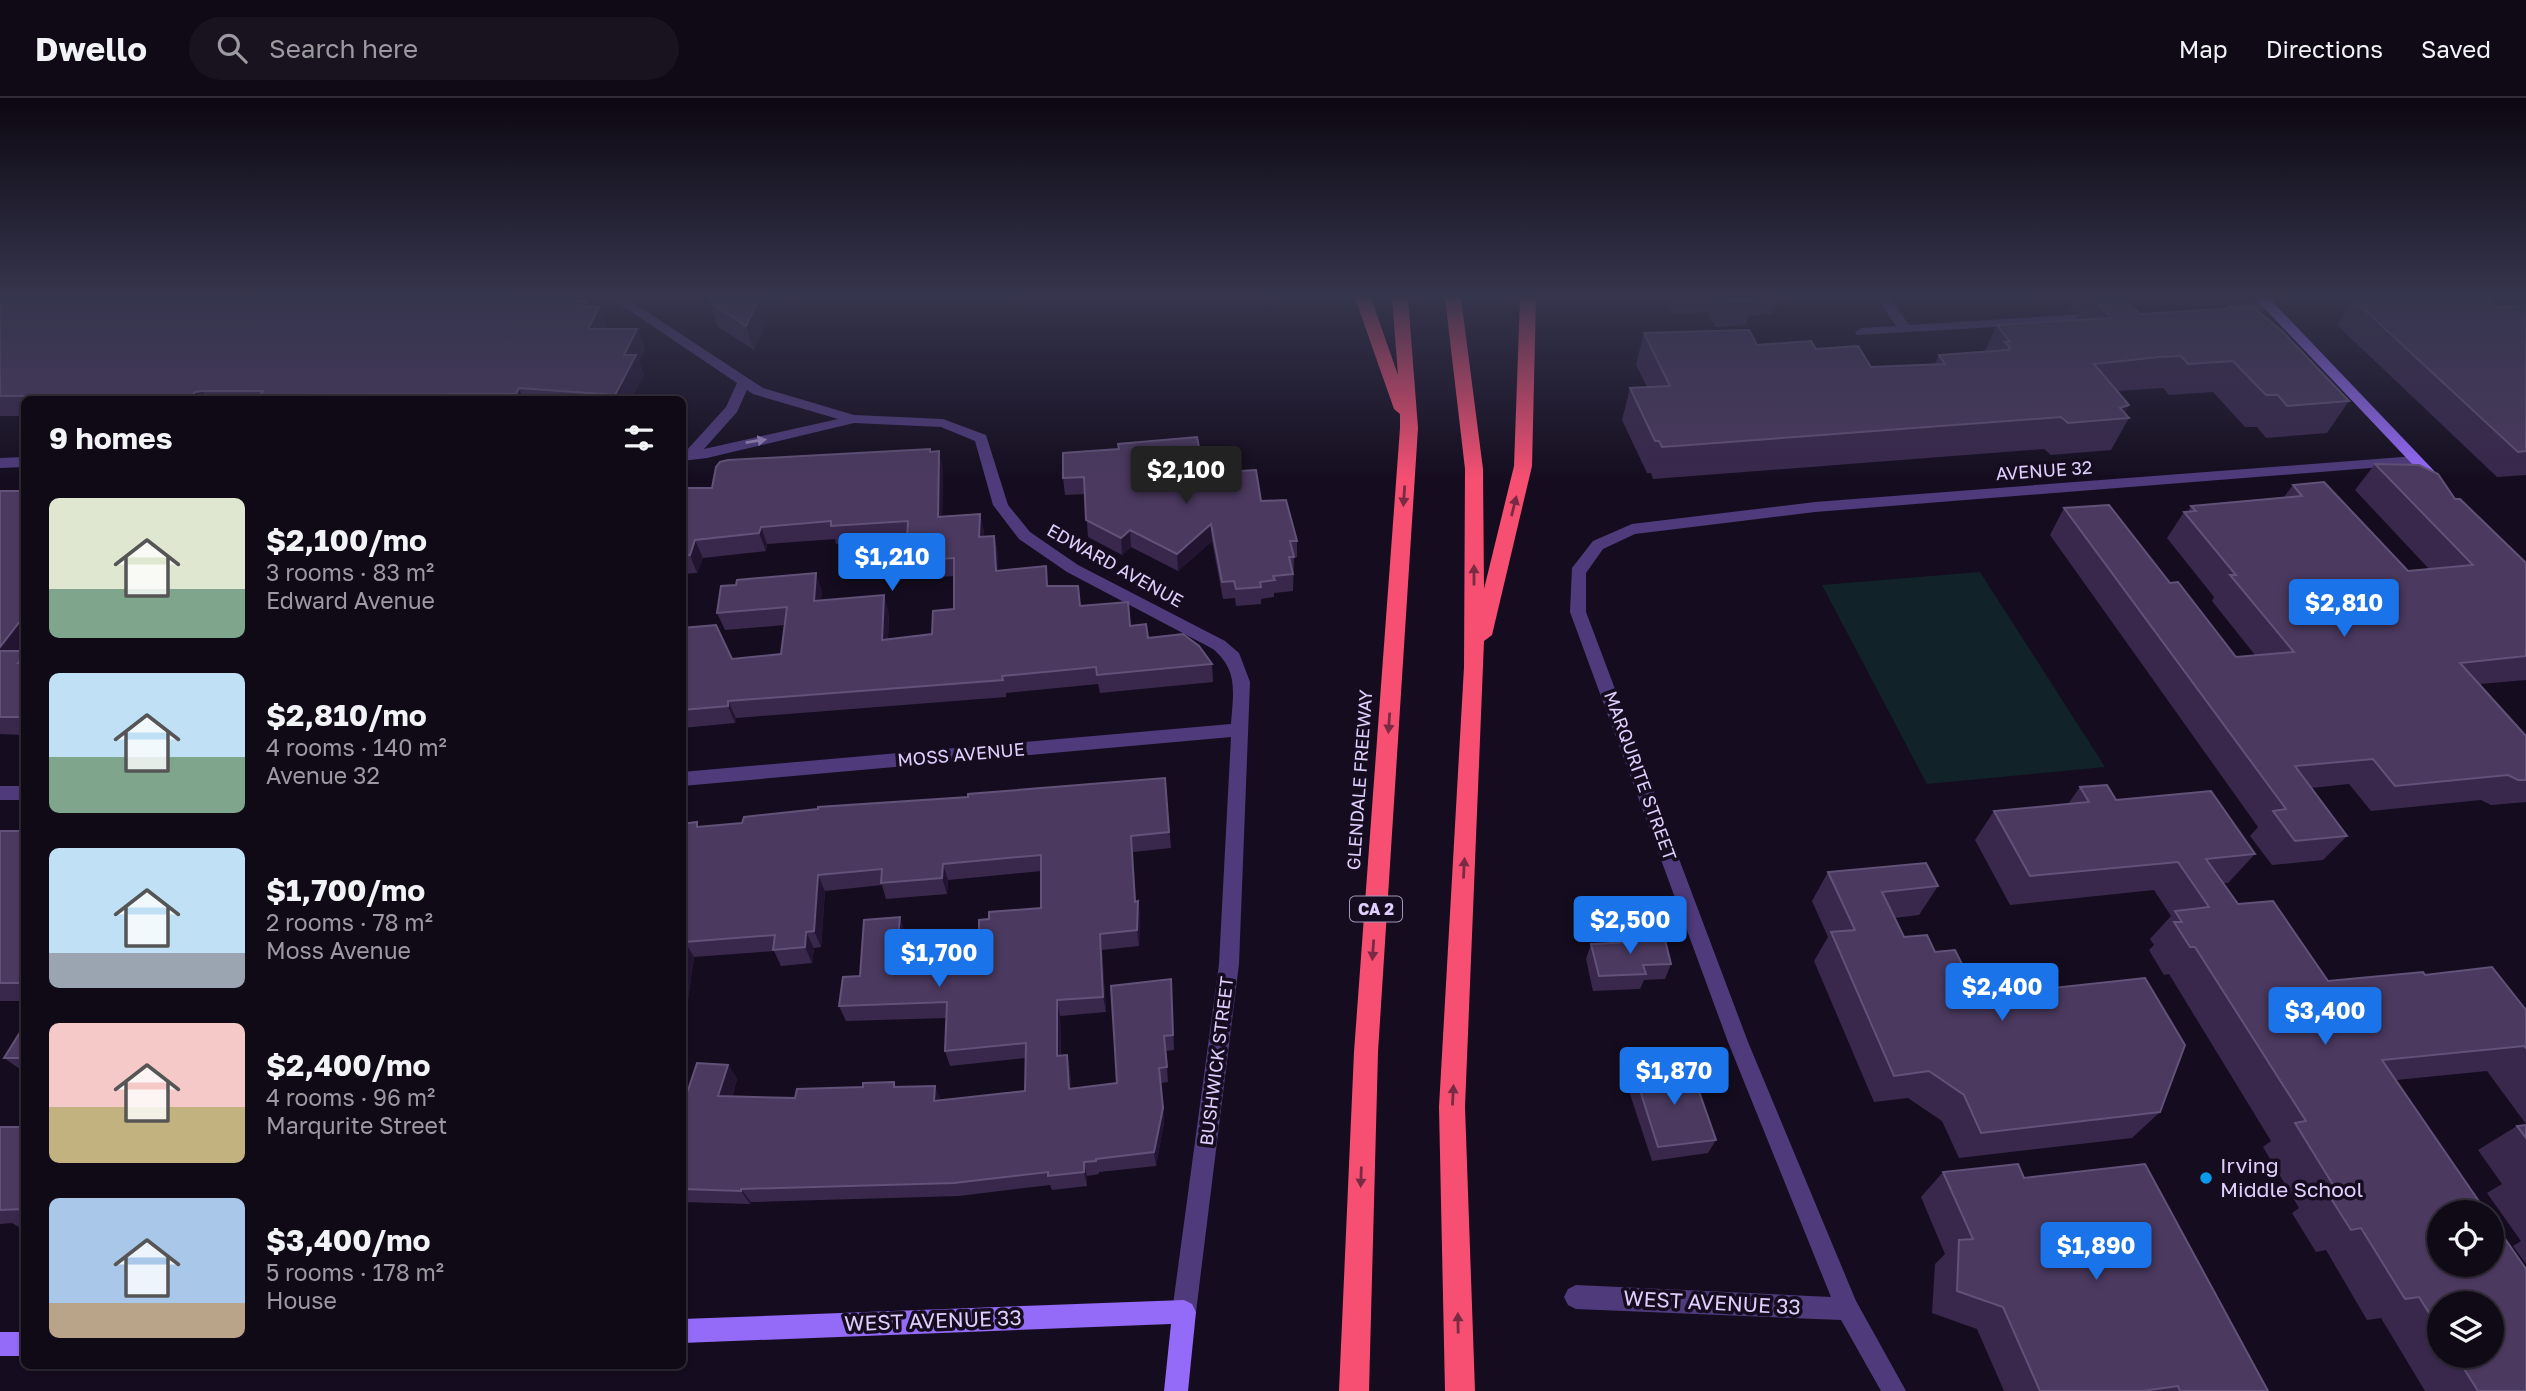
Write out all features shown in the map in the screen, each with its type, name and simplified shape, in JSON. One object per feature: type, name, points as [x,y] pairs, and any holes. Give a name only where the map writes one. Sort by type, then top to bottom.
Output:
[{"type":"highway","points":[[1384,358],[1409,428]]},
{"type":"highway","name":"GLENDALE FREEWAY","points":[[1354,1391],[1366,1052],[1409,428],[1404,358]]},
{"type":"highway","points":[[1460,1391],[1452,1108],[1474,667],[1474,468],[1461,358]]},
{"type":"highway","points":[[1474,667],[1523,466],[1527,358]]},
{"type":"street","name":"EDWARD AVENUE","points":[[708,358],[758,391],[853,419],[943,423],[982,438],[1001,504],[1016,527],[1037,547],[1064,564],[1219,645],[1233,657],[1242,682],[1240,730]]},
{"type":"street","points":[[2318,358],[2443,488]]},
{"type":"street","points":[[686,456],[732,409],[744,382]]},
{"type":"street","points":[[686,456],[719,452],[743,443],[814,432],[853,419]]},
{"type":"street","name":"AVENUE 32","points":[[1676,522],[1815,507],[2416,461]]},
{"type":"street","points":[[0,463],[21,462]]},
{"type":"street","name":"MARQURITE STREET","points":[[1676,522],[1632,529],[1598,545],[1578,572],[1578,612],[1738,1042],[1848,1309],[1894,1391]]},
{"type":"street","name":"MOSS AVENUE","points":[[686,779],[1240,730]]},
{"type":"street","name":"BUSHWICK STREET","points":[[1176,1391],[1230,964],[1240,730]]},
{"type":"street","points":[[0,793],[21,793]]},
{"type":"street","name":"WEST AVENUE 33","points":[[1576,1297],[1848,1309]]},
{"type":"street","name":"WEST AVENUE 33","points":[[686,1331],[1184,1312]]},
{"type":"street","points":[[0,1345],[21,1345]]},
{"type":"green space","points":[[1980,572],[2105,767],[1927,784],[1822,585]]},
{"type":"building","points":[[0,358],[634,358],[615,395],[519,388],[516,394],[260,395],[263,391],[202,391],[191,396],[0,396]]},
{"type":"building","points":[[1656,358],[1866,358],[1871,367],[1945,364],[1941,358],[2147,358],[2094,364],[2129,405],[2120,408],[2129,418],[2068,423],[2061,417],[1662,447],[1659,441],[1655,441],[1630,388],[1670,386]]},
{"type":"building","points":[[2183,358],[2308,358],[2349,401],[2287,406],[2278,395],[2266,395],[2233,361],[2188,364]]},
{"type":"building","points":[[2417,358],[2526,358],[2526,451],[2518,452]]},
{"type":"building","points":[[1197,437],[1204,473],[1256,470],[1261,501],[1286,500],[1297,541],[1290,541],[1294,557],[1289,557],[1293,574],[1273,576],[1275,580],[1260,582],[1261,587],[1236,589],[1234,581],[1222,582],[1211,524],[1177,554],[1130,530],[1121,538],[1086,520],[1084,477],[1063,478],[1063,453],[1119,449],[1118,444]]},
{"type":"building","points":[[930,449],[930,452],[939,451],[938,517],[980,514],[979,537],[994,536],[996,571],[1046,566],[1047,586],[1078,586],[1080,606],[1128,602],[1130,626],[1146,624],[1148,638],[1183,634],[1199,646],[1212,664],[1097,675],[1096,667],[1002,676],[1003,680],[728,701],[728,706],[686,710],[686,628],[716,625],[732,659],[781,654],[787,607],[717,613],[721,586],[736,585],[737,580],[816,573],[814,601],[884,595],[882,640],[932,634],[933,611],[954,609],[954,558],[906,561],[908,521],[831,526],[831,521],[761,527],[759,533],[695,540],[690,555],[686,556],[686,488],[712,488],[716,467],[720,462]]},
{"type":"building","points":[[2375,464],[2419,465],[2438,474],[2455,499],[2460,499],[2526,563],[2526,656],[2460,663],[2526,736],[2526,780],[2518,780],[2508,775],[2395,786],[2373,759],[2295,766],[2347,836],[2295,841],[2273,811],[2286,809],[2064,508],[2109,505],[2170,583],[2178,582],[2236,657],[2294,652],[2230,575],[2236,575],[2184,512],[2196,511],[2191,506],[2302,496],[2293,485],[2324,482],[2408,571],[2473,565]]},
{"type":"building","points":[[0,491],[21,491],[21,620],[0,647]]},
{"type":"building","points":[[0,651],[21,651],[18,663],[21,663],[21,717],[0,717]]},
{"type":"building","points":[[1165,778],[1169,832],[1131,836],[1135,902],[1138,901],[1137,930],[1100,934],[1103,997],[1057,1000],[1057,1056],[1067,1055],[1069,1089],[1117,1083],[1111,986],[1171,979],[1173,1035],[1164,1036],[1167,1067],[1159,1068],[1163,1108],[1154,1152],[1096,1159],[1084,1162],[1084,1172],[1048,1176],[1048,1172],[954,1183],[741,1191],[686,1189],[686,1093],[697,1063],[728,1065],[718,1096],[795,1098],[797,1089],[863,1087],[863,1083],[894,1082],[894,1087],[935,1086],[934,1101],[1025,1091],[1026,1043],[945,1051],[947,1002],[839,1006],[843,977],[860,976],[864,920],[900,917],[898,938],[979,930],[979,920],[989,919],[989,912],[1041,908],[1041,855],[943,864],[942,878],[881,883],[882,869],[818,875],[814,931],[806,932],[805,947],[773,950],[775,935],[686,942],[686,823],[697,822],[697,827],[742,823],[744,817],[818,807],[968,797],[968,794]]},
{"type":"building","points":[[2107,785],[2116,800],[2211,791],[2255,854],[2206,859],[2238,904],[2273,901],[2328,981],[2423,972],[2425,975],[2492,967],[2526,1010],[2526,1048],[2524,1046],[2382,1060],[2478,1200],[2427,1200],[2427,1277],[2504,1277],[2504,1237],[2526,1269],[2526,1391],[2478,1391],[2464,1368],[2504,1368],[2504,1291],[2427,1291],[2427,1310],[2419,1297],[2405,1299],[2361,1228],[2351,1230],[2325,1189],[2335,1188],[2295,1123],[2306,1121],[2195,947],[2190,947],[2174,922],[2182,922],[2175,911],[2209,907],[2178,862],[2030,876],[1994,811],[2089,802],[2080,787]]},
{"type":"building","points":[[0,831],[21,831],[21,980],[19,983],[0,983]]},
{"type":"building","points":[[1926,863],[1938,886],[1882,892],[1904,937],[1927,935],[1935,952],[1955,950],[1978,996],[2145,978],[2185,1045],[2160,1112],[1981,1133],[1964,1095],[1929,1071],[1894,1076],[1831,932],[1855,930],[1828,872]]},
{"type":"building","points":[[1664,936],[1671,964],[1643,965],[1646,974],[1599,976],[1591,944],[1633,942],[1632,938]]},
{"type":"building","points":[[21,1031],[21,1058],[4,1058]]},
{"type":"building","points":[[1680,1065],[1686,1081],[1695,1080],[1716,1140],[1658,1147],[1634,1071]]},
{"type":"building","points":[[2526,1125],[2526,1138],[2517,1126]]},
{"type":"building","points":[[0,1127],[21,1127],[21,1209],[0,1210]]},
{"type":"building","points":[[2018,1164],[2024,1178],[2145,1164],[2268,1391],[2180,1391],[2178,1386],[2142,1391],[2040,1391],[2003,1307],[1957,1291],[1959,1240],[1973,1239],[1943,1172]]},
{"type":"place","name":"Irving Middle School","points":[[2206,1178]]}]
